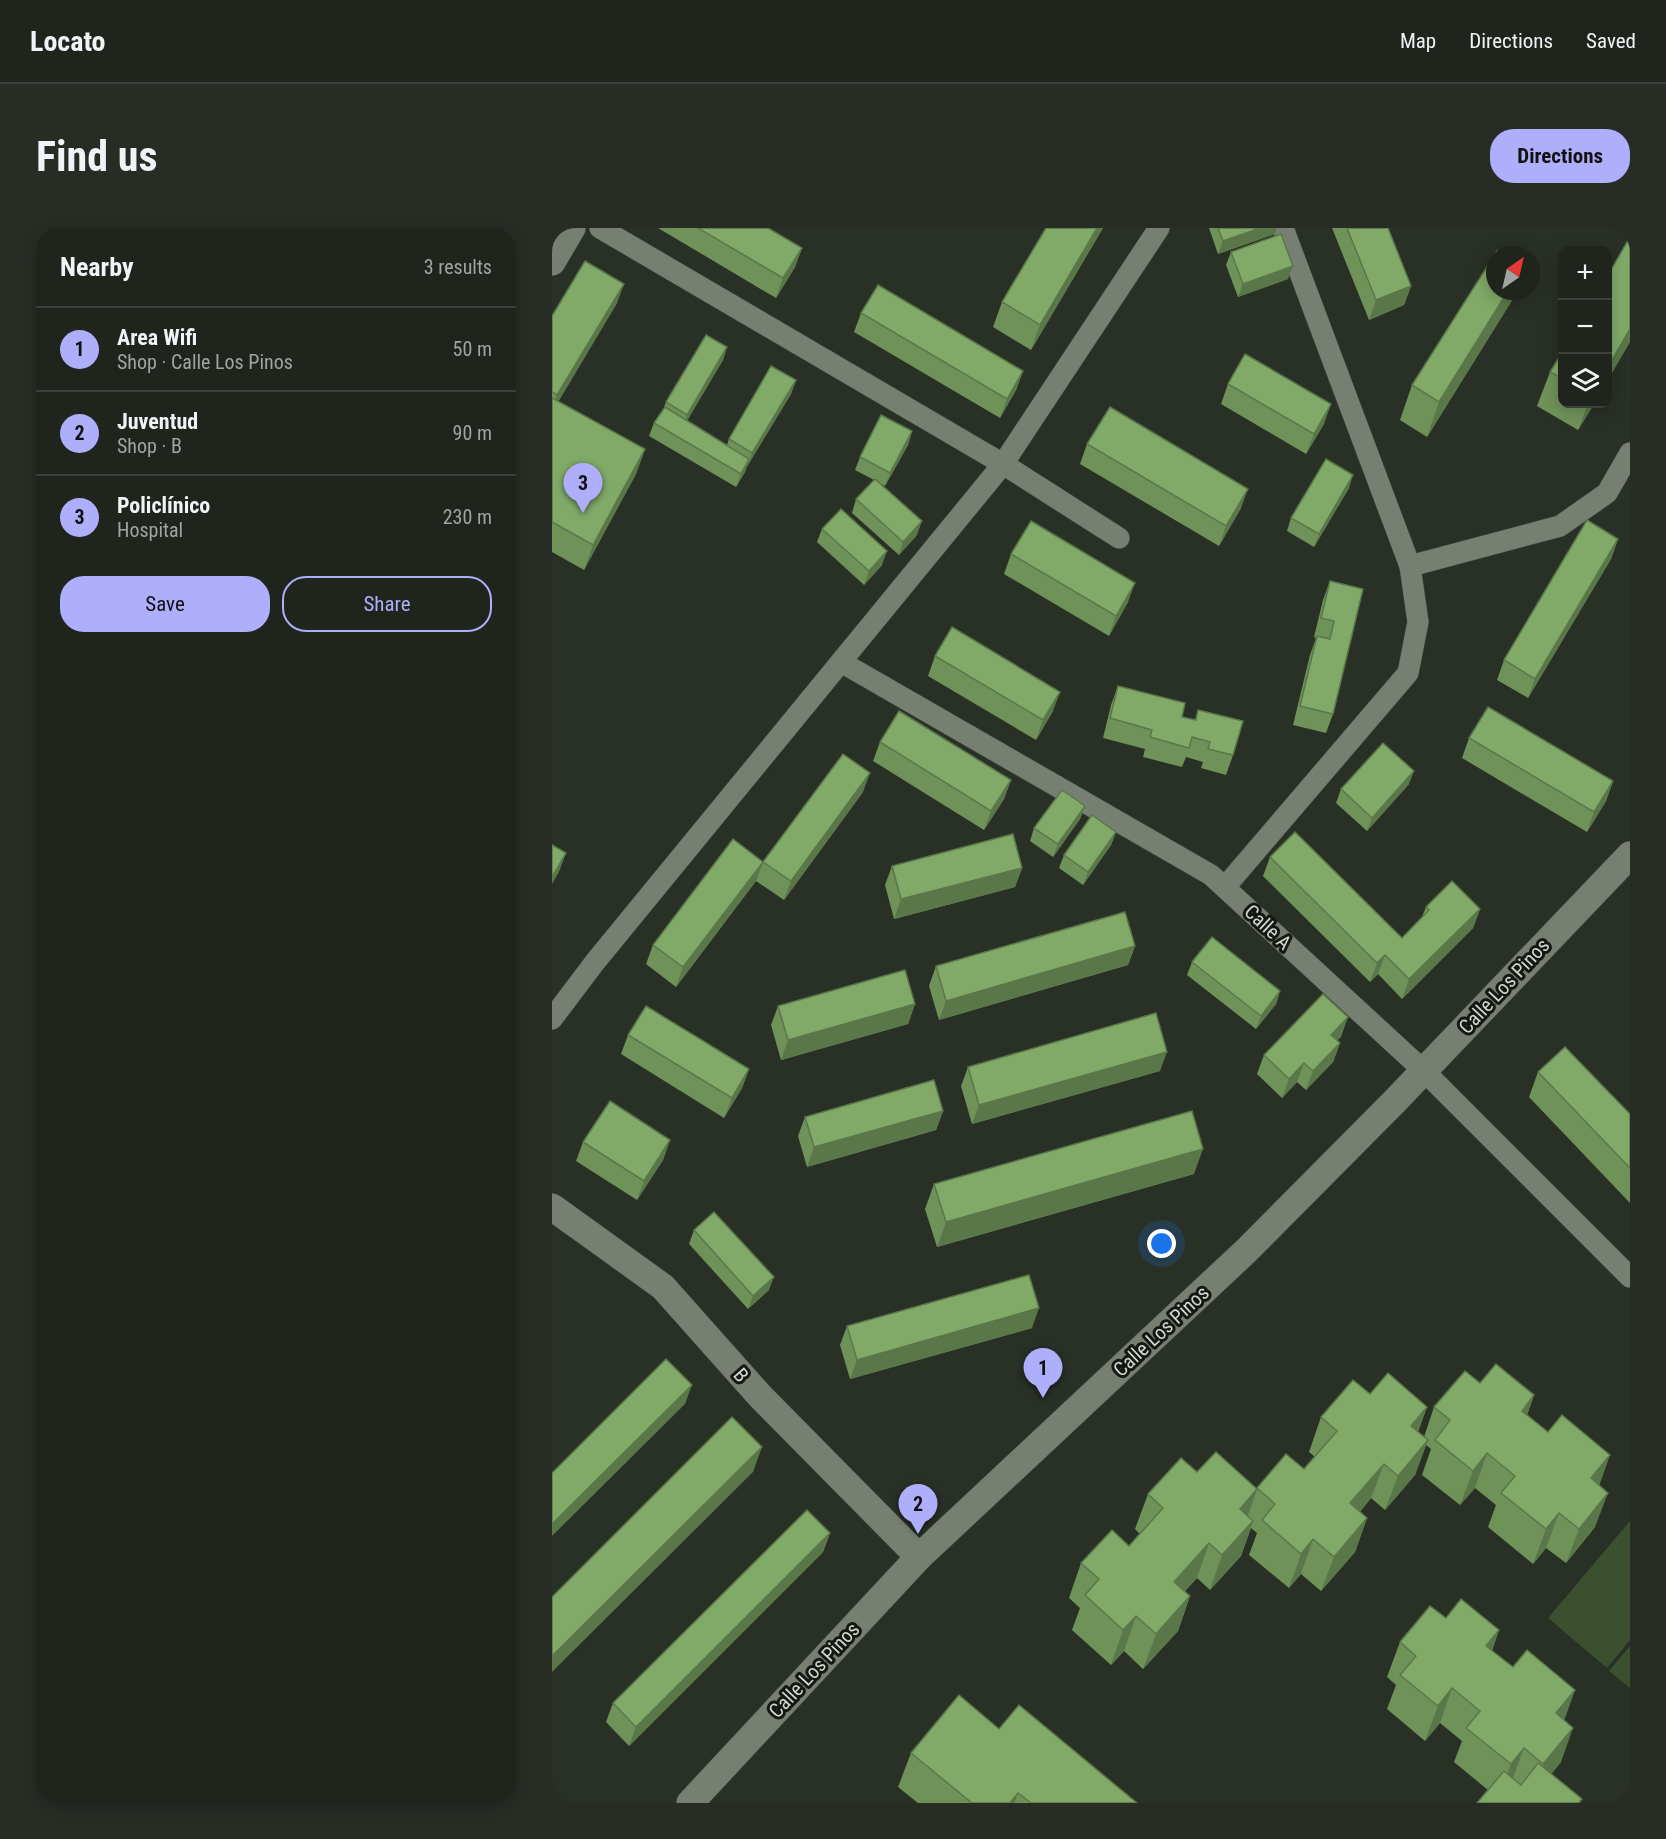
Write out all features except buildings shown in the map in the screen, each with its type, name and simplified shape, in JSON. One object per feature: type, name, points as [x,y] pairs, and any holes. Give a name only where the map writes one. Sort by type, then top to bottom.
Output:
[{"type":"street","points":[[552,262],[572,228]]},
{"type":"street","points":[[600,228],[1003,464],[1119,538]]},
{"type":"street","points":[[552,1018],[595,962],[1003,464],[1159,228]]},
{"type":"street","points":[[1225,887],[1408,674],[1418,622],[1410,566],[1283,228]]},
{"type":"street","points":[[1410,566],[1560,526],[1607,494],[1630,453]]},
{"type":"street","name":"Calle A","points":[[841,662],[1211,875],[1424,1071],[1630,1276]]},
{"type":"street","name":"Calle Los Pinos","points":[[690,1803],[919,1557],[1246,1251],[1424,1071],[1630,855]]},
{"type":"street","name":"B","points":[[552,1207],[663,1287],[760,1396],[919,1557]]},
{"type":"green space","points":[[1630,1521],[1630,1640],[1607,1668],[1548,1618]]},
{"type":"green space","points":[[1630,1646],[1630,1688],[1609,1671]]},
{"type":"place","name":"Policlínico","points":[[583,513]]},
{"type":"place","name":"Area Wifi","points":[[1043,1398]]},
{"type":"place","name":"Juventud","points":[[918,1534]]}]
